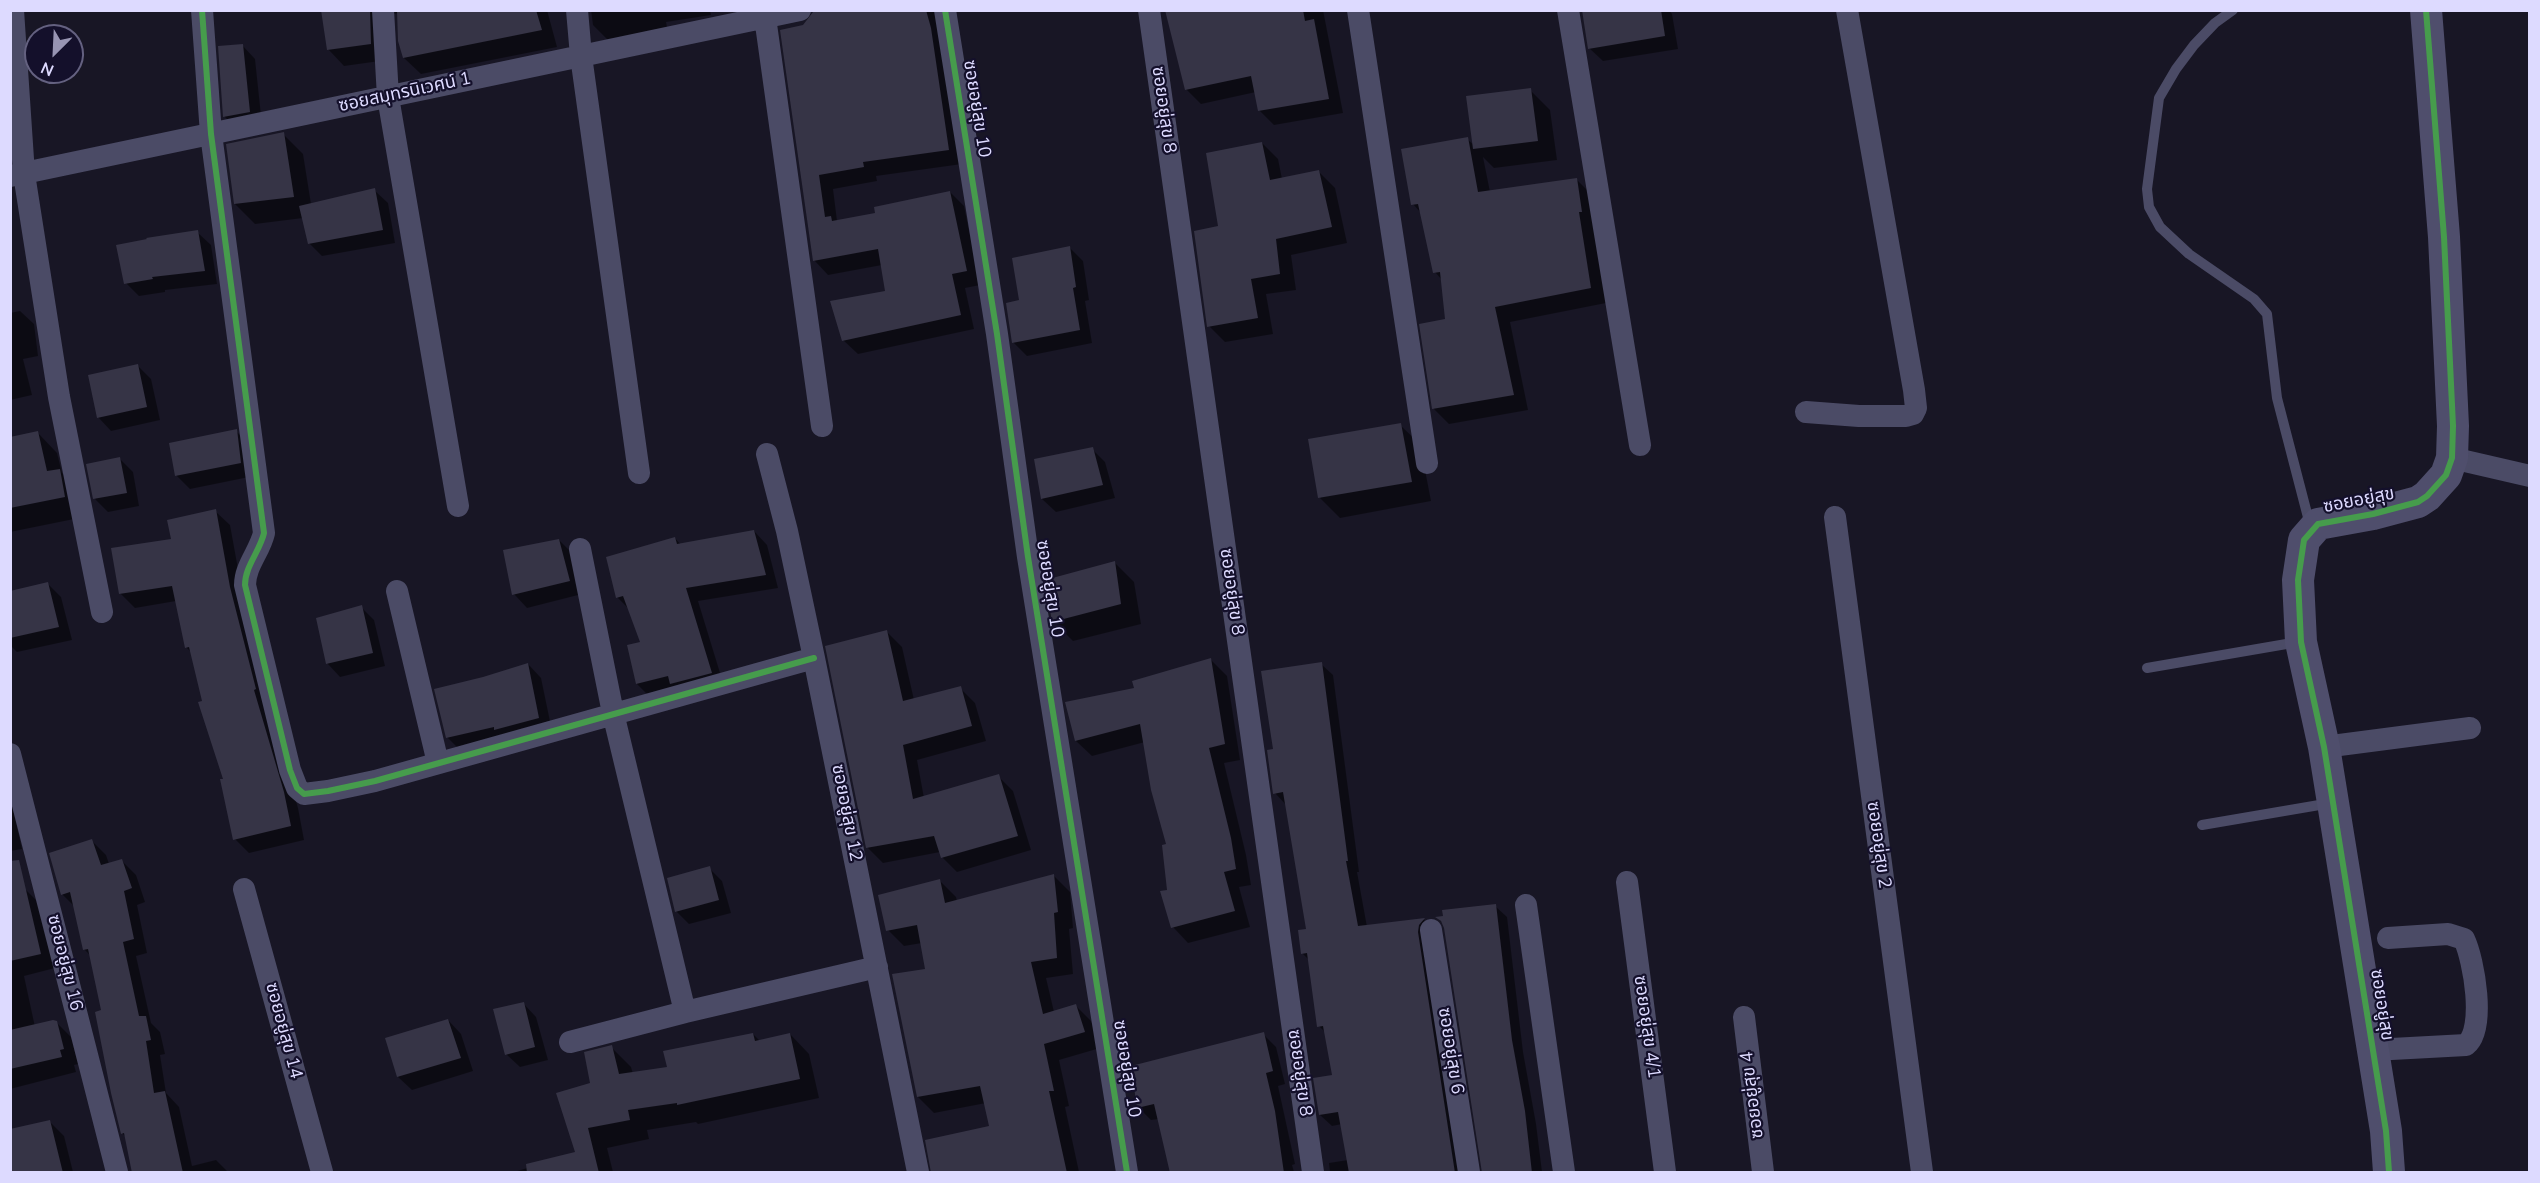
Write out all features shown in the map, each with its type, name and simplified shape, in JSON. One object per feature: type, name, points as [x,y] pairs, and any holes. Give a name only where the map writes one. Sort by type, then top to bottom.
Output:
[{"type":"street","points":[[13,10],[17,175],[102,612]]},
{"type":"street","points":[[202,10],[211,134],[264,533],[245,576],[245,585],[290,770],[297,788],[304,794],[328,791],[438,763],[814,658]]},
{"type":"street","points":[[382,10],[388,97],[458,506]]},
{"type":"street","points":[[577,10],[581,56],[639,473]]},
{"type":"street","name":"ซอยสมุทรนิเวศน์ 1","points":[[17,175],[581,56],[765,14],[800,10]]},
{"type":"street","name":"ซอยอยู่สุข 10","points":[[945,10],[997,334],[1030,568],[1127,1173]]},
{"type":"street","name":"ซอยอยู่สุข 8","points":[[1149,10],[1313,1173]]},
{"type":"street","points":[[1358,10],[1427,463]]},
{"type":"street","points":[[1568,10],[1640,445]]},
{"type":"street","points":[[1806,412],[1859,416],[1906,416],[1913,414],[1916,408],[1847,10]]},
{"type":"street","name":"ซอยอยู่สุข","points":[[2389,1173],[2386,1131],[2324,747],[2301,642],[2299,561],[2304,540],[2318,524],[2373,514],[2418,502],[2427,496],[2446,475],[2452,458],[2453,426],[2444,237],[2427,10]]},
{"type":"street","points":[[765,14],[822,426]]},
{"type":"street","name":"ซอยอยู่สุข 12","points":[[767,454],[783,514],[814,658],[918,1173]]},
{"type":"street","points":[[2452,458],[2529,476]]},
{"type":"street","name":"ซอยอยู่สุข 2","points":[[1835,517],[1922,1173]]},
{"type":"street","points":[[580,549],[614,712],[686,1012]]},
{"type":"street","points":[[397,591],[438,763]]},
{"type":"street","points":[[2324,747],[2470,728]]},
{"type":"street","name":"ซอยอยู่สุข 16","points":[[10,754],[117,1173]]},
{"type":"street","name":"ซอยอยู่สุข 4/1","points":[[1627,882],[1665,1173]]},
{"type":"street","name":"ซอยอยู่สุข 14","points":[[244,889],[322,1173]]},
{"type":"street","points":[[1526,904],[1564,1173]]},
{"type":"street","name":"ซอยอยู่สุข 6","points":[[1431,930],[1469,1173]]},
{"type":"street","points":[[2373,1050],[2466,1044],[2475,1034],[2476,1003],[2471,953],[2464,939],[2448,934],[2388,938]]},
{"type":"street","points":[[570,1042],[877,967]]},
{"type":"street","name":"ซอยอยู่สุข 4","points":[[1744,1017],[1763,1173]]},
{"type":"lane","points":[[2233,10],[2215,22],[2194,45],[2159,98],[2147,189],[2149,207],[2160,227],[2182,247],[2254,299],[2267,314],[2277,398],[2311,530]]},
{"type":"lane","points":[[2147,668],[2301,642]]},
{"type":"lane","points":[[2202,825],[2332,803]]},
{"type":"building","points":[[321,10],[370,10],[371,44],[327,50]]},
{"type":"building","points":[[397,10],[536,10],[542,30],[403,58],[398,41]]},
{"type":"building","points":[[818,10],[926,10],[931,28],[949,150],[863,162],[864,167],[819,175],[825,217],[831,216],[832,221],[875,213],[874,207],[950,191],[967,271],[952,274],[961,315],[842,341],[830,301],[885,291],[878,249],[813,261],[780,30],[803,25],[813,12]]},
{"type":"building","points":[[1165,10],[1303,10],[1305,21],[1314,19],[1329,99],[1258,111],[1251,76],[1185,90]]},
{"type":"building","points":[[1582,10],[1661,10],[1665,36],[1588,49]]},
{"type":"building","points":[[243,44],[250,112],[223,117],[218,46]]},
{"type":"building","points":[[1531,88],[1538,141],[1473,149],[1466,96]]},
{"type":"building","points":[[284,132],[294,197],[234,204],[226,144]]},
{"type":"building","points":[[1468,137],[1478,192],[1577,178],[1582,212],[1579,212],[1591,288],[1495,307],[1514,395],[1432,409],[1419,324],[1445,319],[1440,272],[1433,273],[1418,204],[1411,205],[1401,149]]},
{"type":"building","points":[[1262,142],[1270,180],[1319,170],[1332,227],[1276,239],[1280,274],[1251,279],[1258,318],[1207,327],[1194,231],[1218,226],[1206,153]]},
{"type":"building","points":[[375,188],[383,230],[308,244],[299,206]]},
{"type":"building","points":[[198,230],[205,271],[152,277],[153,279],[124,284],[116,245]]},
{"type":"building","points":[[1070,246],[1076,287],[1073,288],[1080,330],[1012,343],[1006,303],[1019,300],[1012,258]]},
{"type":"building","points":[[138,364],[147,407],[97,418],[88,375]]},
{"type":"building","points":[[1401,423],[1412,482],[1318,498],[1308,439]]},
{"type":"building","points":[[237,429],[241,463],[175,476],[169,443]]},
{"type":"building","points":[[38,431],[47,471],[60,469],[65,497],[10,508],[10,437]]},
{"type":"building","points":[[1093,447],[1103,485],[1041,499],[1034,459]]},
{"type":"building","points":[[120,457],[127,493],[93,499],[86,464]]},
{"type":"building","points":[[216,509],[230,587],[256,689],[254,690],[284,792],[291,826],[233,840],[220,779],[223,779],[198,702],[202,701],[189,647],[185,648],[172,586],[119,594],[111,548],[171,539],[167,520]]},
{"type":"building","points":[[754,530],[766,575],[686,588],[712,673],[670,684],[668,676],[636,684],[627,645],[640,642],[623,596],[616,598],[606,557],[675,537],[677,544]]},
{"type":"building","points":[[559,539],[570,581],[512,595],[503,550]]},
{"type":"building","points":[[1115,561],[1121,604],[1052,622],[1045,580]]},
{"type":"building","points":[[48,582],[59,627],[10,638],[10,591]]},
{"type":"building","points":[[362,605],[373,653],[326,664],[316,618]]},
{"type":"building","points":[[887,630],[903,701],[961,686],[972,726],[903,745],[913,799],[999,774],[1018,836],[941,858],[934,836],[866,848],[825,646]]},
{"type":"building","points":[[1211,658],[1225,744],[1209,748],[1231,838],[1236,869],[1224,872],[1235,911],[1171,928],[1160,891],[1167,890],[1162,845],[1166,844],[1151,790],[1140,724],[1075,741],[1065,702],[1134,688],[1132,681]]},
{"type":"building","points":[[1322,662],[1348,861],[1346,861],[1358,926],[1425,918],[1419,925],[1418,932],[1455,1173],[1349,1173],[1338,1112],[1319,1115],[1313,1078],[1332,1075],[1323,1026],[1317,1027],[1307,953],[1301,954],[1298,930],[1306,929],[1283,792],[1273,794],[1267,750],[1273,749],[1261,671]]},
{"type":"building","points":[[528,663],[539,718],[494,730],[494,727],[446,738],[434,689]]},
{"type":"building","points":[[92,839],[101,865],[122,859],[132,888],[124,891],[134,939],[123,942],[139,1016],[146,1016],[151,1040],[146,1041],[154,1093],[165,1091],[183,1173],[132,1173],[124,1133],[121,1134],[95,1012],[101,1010],[88,949],[83,950],[70,892],[61,895],[49,853]]},
{"type":"building","points":[[19,860],[41,954],[10,961],[10,861]]},
{"type":"building","points":[[710,866],[719,900],[675,912],[667,878]]},
{"type":"building","points":[[1054,874],[1058,912],[1054,913],[1057,958],[1031,962],[1043,1014],[1076,1004],[1085,1032],[1044,1044],[1054,1091],[1049,1091],[1067,1173],[931,1173],[925,1140],[989,1126],[980,1086],[917,1097],[892,974],[925,969],[917,925],[886,931],[878,895],[940,879],[945,903]]},
{"type":"building","points":[[1496,904],[1512,1040],[1525,1111],[1532,1173],[1482,1173],[1444,928],[1441,921],[1435,917],[1443,916],[1442,910]]},
{"type":"building","points":[[524,1002],[535,1047],[505,1055],[493,1009]]},
{"type":"building","points":[[448,1019],[461,1058],[397,1077],[385,1038]]},
{"type":"building","points":[[57,1021],[64,1049],[60,1050],[62,1057],[10,1069],[10,1030]]},
{"type":"building","points":[[1264,1032],[1273,1071],[1266,1073],[1275,1111],[1284,1173],[1170,1173],[1154,1104],[1137,1108],[1131,1066]]},
{"type":"building","points":[[753,1033],[755,1041],[790,1033],[800,1079],[677,1105],[677,1103],[628,1110],[630,1120],[588,1128],[599,1173],[527,1173],[526,1164],[575,1152],[556,1093],[590,1083],[584,1052],[612,1045],[619,1074],[667,1067],[663,1051]]},
{"type":"building","points":[[50,1120],[63,1173],[10,1173],[10,1129]]},
{"type":"cycle path","points":[[202,10],[211,134],[264,533],[247,571],[245,585],[290,770],[297,788],[304,794],[375,781],[814,658]]},
{"type":"cycle path","points":[[945,10],[997,334],[1028,557],[1127,1172]]},
{"type":"cycle path","points":[[2389,1172],[2386,1131],[2324,747],[2301,642],[2298,580],[2304,540],[2318,524],[2373,514],[2418,502],[2427,496],[2446,475],[2452,458],[2453,426],[2444,237],[2426,10]]}]
